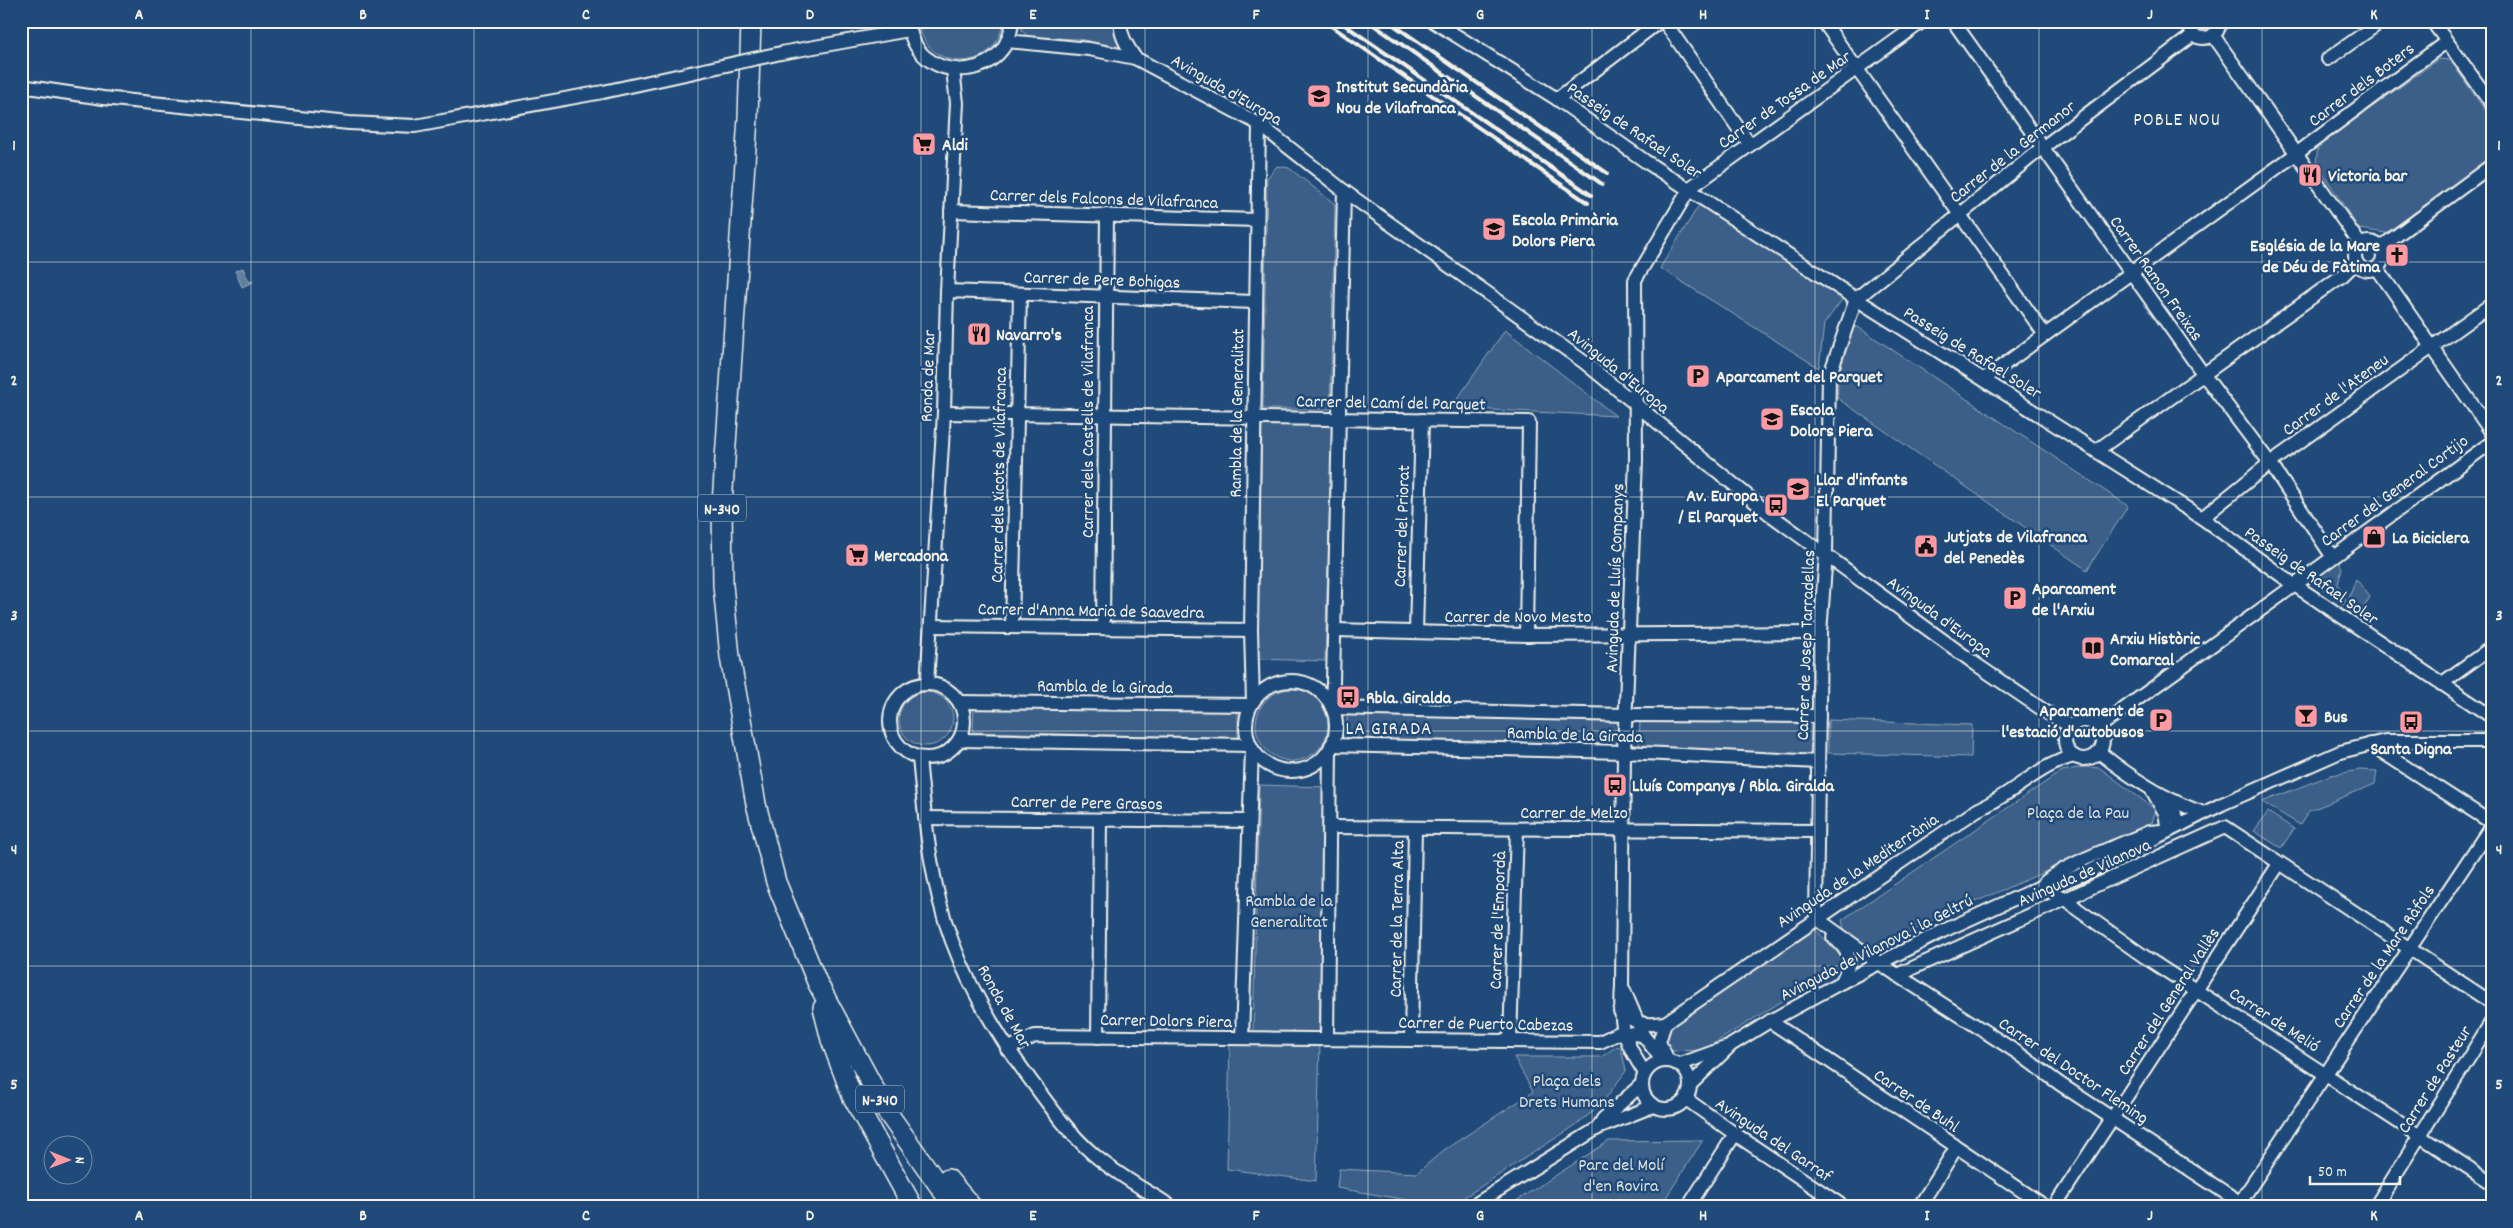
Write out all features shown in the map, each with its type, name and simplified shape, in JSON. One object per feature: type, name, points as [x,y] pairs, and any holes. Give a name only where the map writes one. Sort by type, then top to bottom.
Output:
[{"type":"highway","name":"N-340","points":[[751,21],[748,118],[722,504],[724,585],[730,657],[756,804],[776,882],[817,982],[885,1110],[954,1207]]},
{"type":"highway","points":[[817,982],[831,1040],[852,1096],[913,1207]]},
{"type":"highway","points":[[817,982],[846,1021],[914,1139],[972,1207]]},
{"type":"street","points":[[21,86],[103,98],[349,123],[415,126],[603,92],[909,26],[915,45],[925,57],[938,66],[953,70],[970,70],[985,64],[998,54],[1007,40],[1012,21]]},
{"type":"street","points":[[1121,21],[1120,28],[1126,44],[1135,58]]},
{"type":"street","name":"Passeig de Rafael Soler","points":[[1433,21],[1557,99],[1645,161],[1690,188],[1856,300],[2202,518],[2293,584],[2492,717]]},
{"type":"street","points":[[1557,99],[1660,21]]},
{"type":"street","points":[[1664,21],[1750,145]]},
{"type":"street","points":[[1823,21],[2045,335]]},
{"type":"street","name":"Carrer de Tossa de Mar","points":[[1690,188],[1923,21]]},
{"type":"street","name":"Carrer Ramon Freixas","points":[[1953,21],[2204,375],[2270,463],[2332,556]]},
{"type":"street","points":[[2187,21],[2193,35],[2203,39],[2218,31],[2220,21]]},
{"type":"street","points":[[2328,59],[2382,21]]},
{"type":"street","points":[[2432,21],[2492,104]]},
{"type":"street","name":"Carrer de la Germanor","points":[[1856,300],[2042,148],[2193,35]]},
{"type":"street","points":[[2213,35],[2360,244]]},
{"type":"street","name":"Avinguda d'Europa","points":[[1007,40],[1089,50],[1135,58],[1259,124],[1344,191],[1584,362],[1772,516],[1977,666],[2070,726]]},
{"type":"street","name":"Carrer dels Boters","points":[[1984,379],[2296,154],[2446,42]]},
{"type":"street","name":"Ronda de Mar","points":[[927,684],[944,412],[950,211],[957,102],[953,70]]},
{"type":"street","name":"Rambla de la Generalitat","points":[[1252,703],[1253,417],[1259,124]]},
{"type":"street","points":[[2381,247],[2492,165]]},
{"type":"street","name":"Avinguda de Lluís Companys","points":[[1643,1078],[1624,1033],[1620,1011],[1622,986],[1624,752],[1636,460],[1635,280],[1690,188]]},
{"type":"street","points":[[1327,1039],[1331,746],[1335,733],[1331,707],[1344,191]]},
{"type":"street","name":"Carrer dels Falcons de Vilafranca","points":[[950,211],[1257,220]]},
{"type":"street","name":"Carrer dels Castells de Vilafranca","points":[[1103,628],[1107,216]]},
{"type":"street","points":[[2372,241],[2381,247],[2383,259],[2377,268],[2365,270],[2356,262],[2355,250],[2360,244],[2372,241]]},
{"type":"street","points":[[2096,451],[2343,275],[2356,262]]},
{"type":"street","points":[[2377,268],[2492,433]]},
{"type":"street","name":"Carrer de Pere Bohigas","points":[[947,291],[1255,302]]},
{"type":"street","name":"Carrer dels Xicots de Vilafranca","points":[[1012,627],[1020,294]]},
{"type":"street","name":"Carrer de Josep Tarradellas","points":[[1814,920],[1820,633],[1826,554],[1829,377],[1856,300]]},
{"type":"street","name":"Carrer de l'Ateneu","points":[[2202,518],[2270,463],[2492,304]]},
{"type":"street","name":"Carrer del Camí del Parquet","points":[[944,412],[1529,422],[1526,635]]},
{"type":"street","name":"Carrer del Priorat","points":[[1416,632],[1422,420]]},
{"type":"street","name":"Carrer del General Cortijo","points":[[2099,727],[2293,584],[2492,442]]},
{"type":"street","name":"Carrer d'Anna Maria de Saavedra","points":[[931,626],[1251,630]]},
{"type":"street","name":"Carrer de Novo Mesto","points":[[1334,630],[1526,635],[1820,633]]},
{"type":"street","points":[[2440,684],[2492,647]]},
{"type":"street","points":[[1242,1038],[1251,747],[1246,725],[1252,703],[1262,691],[1274,684],[1293,682],[1312,686],[1323,695],[1331,707]]},
{"type":"street","points":[[927,684],[945,689],[958,702],[964,721],[959,740],[942,756],[931,759],[919,758],[903,750],[891,734],[889,722],[896,699],[905,691],[927,684]]},
{"type":"street","name":"Rambla de la Girada","points":[[958,702],[1252,703]]},
{"type":"street","name":"Rambla de la Girada","points":[[1331,707],[1626,715],[1819,716]]},
{"type":"street","points":[[2084,720],[2094,723],[2099,727],[2103,736],[2099,752],[2089,758],[2074,756],[2068,750],[2065,739],[2070,726],[2084,720]]},
{"type":"street","points":[[959,740],[1251,747],[1266,763],[1284,771],[1298,770],[1311,766],[1322,759],[1331,746]]},
{"type":"street","name":"Avinguda de Vilanova i la Geltrú","points":[[1690,1085],[1731,1045],[1770,1021],[1842,982],[2040,887],[2063,882],[2071,873],[2340,752],[2370,744],[2399,741],[2492,740]]},
{"type":"street","points":[[2370,744],[2492,824]]},
{"type":"street","name":"Rambla de la Girada","points":[[1331,746],[1624,752],[1818,762]]},
{"type":"street","points":[[2099,752],[2150,788],[2181,806],[2204,813]]},
{"type":"street","name":"Avinguda de la Mediterrània","points":[[1665,1023],[1977,810],[1996,802],[2044,768],[2074,756]]},
{"type":"street","name":"Ronda de Mar","points":[[919,758],[925,818],[933,865],[951,940],[984,1011],[1006,1049],[1058,1118],[1094,1155],[1172,1207]]},
{"type":"street","points":[[2150,788],[2165,813],[2163,831]]},
{"type":"street","points":[[2166,797],[2181,825]]},
{"type":"street","name":"Carrer de Pere Grasos","points":[[925,818],[1248,821]]},
{"type":"street","points":[[1098,1037],[1100,820]]},
{"type":"street","name":"Carrer de la Mare Ràfols","points":[[2241,1205],[2492,824]]},
{"type":"street","name":"Carrer de Melzo","points":[[1330,827],[1817,831]]},
{"type":"street","name":"Avinguda de Vilanova","points":[[1897,975],[2226,827],[2279,864]]},
{"type":"street","name":"Carrer de la Terra Alta","points":[[1411,1040],[1415,829]]},
{"type":"street","name":"Carrer de l'Empordà","points":[[1510,1041],[1518,829]]},
{"type":"street","name":"Avinguda de Vilanova i la Geltrú","points":[[2040,887],[2049,876],[2149,832],[2163,831]]},
{"type":"street","points":[[2279,864],[2492,1003]]},
{"type":"street","name":"Carrer del General Vallès","points":[[2054,1207],[2279,864]]},
{"type":"street","points":[[2063,882],[2067,899]]},
{"type":"street","name":"Carrer de Melió","points":[[2040,887],[2067,899],[2077,909],[2145,957],[2197,989],[2492,1183]]},
{"type":"street","points":[[1814,920],[1880,964]]},
{"type":"street","points":[[1814,920],[1842,945],[1850,958],[1842,982]]},
{"type":"street","name":"Carrer del Doctor Fleming","points":[[1880,964],[2113,1117],[2241,1205]]},
{"type":"street","name":"Avinguda de Lluís Companys","points":[[1622,986],[1642,1035],[1670,1063]]},
{"type":"street","points":[[1620,1011],[1643,1026],[1665,1023],[1659,1042],[1670,1063],[1684,1070],[1690,1085],[1686,1098],[1681,1104],[1667,1110],[1653,1106],[1644,1096],[1643,1078]]},
{"type":"street","name":"Carrer de Buhl","points":[[1770,1021],[2046,1207]]},
{"type":"street","name":"Carrer de Pasteur","points":[[2375,1207],[2492,1021]]},
{"type":"street","name":"Carrer de Puerto Cabezas","points":[[1327,1039],[1600,1042],[1624,1033],[1642,1035]]},
{"type":"street","name":"Carrer Dolors Piera","points":[[1006,1049],[1035,1036],[1327,1039]]},
{"type":"street","name":"Avinguda de Vilanova i la Geltrú","points":[[1670,1063],[1731,1045]]},
{"type":"street","points":[[1598,1128],[1603,1119],[1643,1078],[1650,1067],[1670,1063]]},
{"type":"street","name":"Avinguda del Garraf","points":[[1686,1098],[1735,1134],[1844,1207]]},
{"type":"street","points":[[1471,1207],[1598,1128],[1653,1106]]},
{"type":"street","points":[[1688,1207],[1735,1134]]},
{"type":"street","points":[[1919,1207],[1956,1148]]},
{"type":"green space","points":[[918,21],[1003,21],[998,38],[989,51],[976,58],[961,61],[947,58],[934,51],[923,38]]},
{"type":"green space","points":[[1021,21],[1115,21],[1125,48],[1078,39],[1029,37],[1022,31]]},
{"type":"green space","points":[[2439,59],[2450,60],[2492,120],[2492,157],[2386,233],[2359,229],[2316,163],[2318,146]]},
{"type":"green space","points":[[1277,166],[1289,168],[1335,204],[1330,409],[1263,409],[1267,178]]},
{"type":"green space","points":[[1701,202],[1844,297],[1824,324],[1819,368],[1660,268]]},
{"type":"green space","points":[[1858,327],[2128,506],[2087,570],[1837,398],[1839,373],[1853,328]]},
{"type":"green space","points":[[1505,330],[1616,416],[1451,408]]},
{"type":"green space","points":[[1332,424],[1325,661],[1257,659],[1262,425]]},
{"type":"green space","points":[[2339,562],[2342,568],[2338,584],[2346,600],[2344,605],[2315,583],[2316,578]]},
{"type":"green space","points":[[2356,579],[2370,597],[2360,614],[2351,610],[2349,598]]},
{"type":"green space","points":[[1299,689],[1318,699],[1326,711],[1328,725],[1326,739],[1318,751],[1306,759],[1285,761],[1266,751],[1258,739],[1256,718],[1266,699],[1278,691]]},
{"type":"green space","points":[[921,692],[931,692],[941,696],[949,704],[953,719],[949,734],[941,742],[931,746],[921,746],[911,742],[903,734],[899,724],[899,714],[903,704],[911,696]]},
{"type":"green space","points":[[974,706],[1238,710],[1238,738],[973,732]]},
{"type":"green space","points":[[1347,712],[1619,720],[1618,747],[1347,741]]},
{"type":"green space","points":[[1640,719],[1812,720],[1810,755],[1639,748]]},
{"type":"green space","points":[[1828,720],[1972,725],[1971,757],[1828,753]]},
{"type":"green space","name":"Plaça de la Pau","points":[[2084,767],[2100,768],[2156,810],[2151,826],[1933,920],[1878,950],[1845,933],[1842,920],[2062,771]]},
{"type":"green space","points":[[2360,770],[2377,771],[2375,784],[2309,811],[2300,825],[2262,802],[2331,775]]},
{"type":"green space","name":"Rambla de la Generalitat","points":[[1259,785],[1325,787],[1319,1034],[1253,1033]]},
{"type":"green space","points":[[2268,812],[2294,829],[2281,848],[2254,831]]},
{"type":"green space","points":[[1814,928],[1846,962],[1703,1050],[1671,1051],[1662,1039],[1671,1022]]},
{"type":"green space","points":[[1230,1043],[1320,1043],[1316,1181],[1227,1169]]},
{"type":"green space","name":"Plaça dels Drets Humans","points":[[1617,1046],[1621,1048],[1626,1071],[1599,1107],[1573,1127],[1449,1207],[1337,1188],[1339,1169],[1417,1173],[1444,1150],[1533,1092],[1514,1057],[1601,1057]]},
{"type":"green space","name":"Parc del Molí d'en Rovira","points":[[1703,1140],[1660,1207],[1507,1207],[1609,1141]]},
{"type":"shaded area","points":[[243,268],[249,281],[253,282],[242,287],[235,271]]},
{"type":"railway","points":[[1324,21],[1588,203]]},
{"type":"railway","points":[[1339,21],[1591,195]]},
{"type":"railway","points":[[1368,21],[1602,184]]},
{"type":"railway","points":[[1388,21],[1607,173]]},
{"type":"place","name":"Institut Secundària Nou de Vilafranca","points":[[1319,96]]},
{"type":"place","name":"Aldi","points":[[924,144]]},
{"type":"place","name":"Victoria bar","points":[[2310,175]]},
{"type":"place","name":"Escola Primària Dolors Piera","points":[[1494,229]]},
{"type":"place","name":"Església de la Mare de Déu de Fàtima","points":[[2397,255]]},
{"type":"place","name":"Navarro's","points":[[979,334]]},
{"type":"place","name":"Aparcament del Parquet","points":[[1698,376]]},
{"type":"place","name":"Escola Dolors Piera","points":[[1772,419]]},
{"type":"place","name":"Llar d'infants El Parquet","points":[[1798,489]]},
{"type":"place","name":"Av. Europa / El Parquet","points":[[1776,505]]},
{"type":"place","name":"La Biciclera","points":[[2374,537]]},
{"type":"place","name":"Jutjats de Vilafranca del Penedès","points":[[1926,546]]},
{"type":"place","name":"Mercadona","points":[[857,555]]},
{"type":"place","name":"Aparcament de l'Arxiu","points":[[2015,598]]},
{"type":"place","name":"Arxiu Històric Comarcal","points":[[2093,648]]},
{"type":"place","name":"Rbla. Giralda","points":[[1348,697]]},
{"type":"place","name":"Bus","points":[[2306,716]]},
{"type":"place","name":"Aparcament de l'estació d'autobusos","points":[[2161,720]]},
{"type":"place","name":"Santa Digna","points":[[2411,722]]},
{"type":"place","name":"Lluís Companys / Rbla. Giralda","points":[[1615,785]]},
{"type":"district","name":"POBLE NOU","points":[[2177,118]]},
{"type":"district","name":"LA GIRADA","points":[[1389,727]]}]
